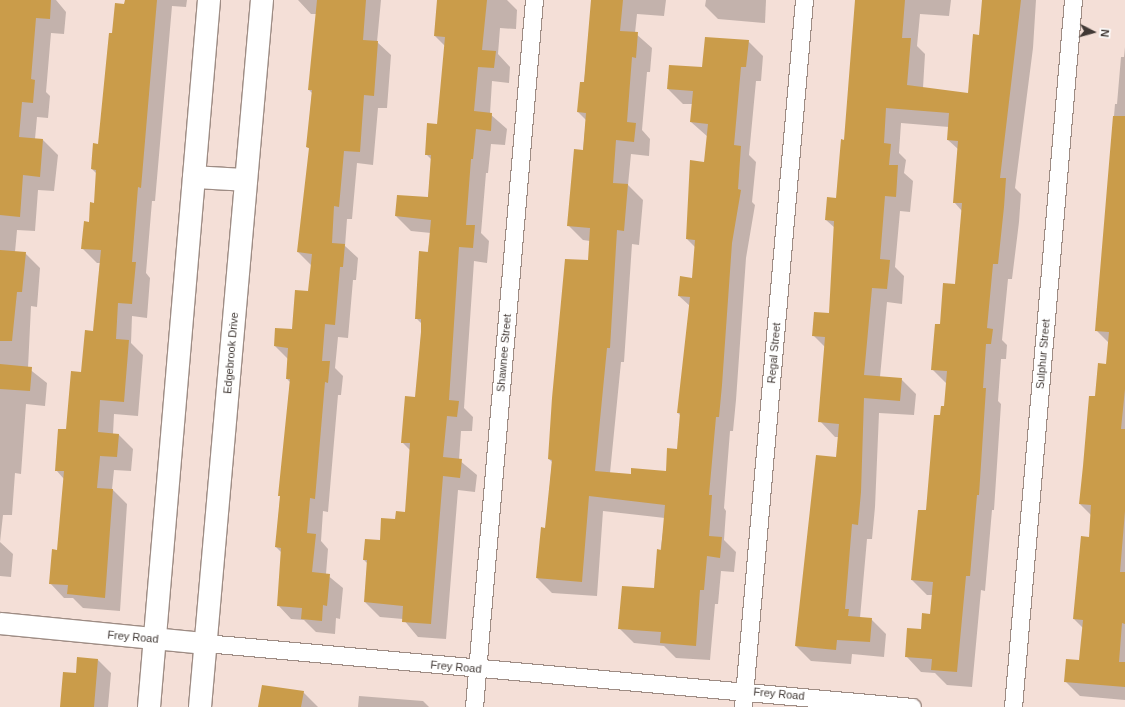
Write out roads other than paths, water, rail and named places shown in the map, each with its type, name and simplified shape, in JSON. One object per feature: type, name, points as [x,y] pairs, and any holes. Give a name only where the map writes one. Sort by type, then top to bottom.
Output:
[{"type":"main road","points":[[149,707],[153,639],[209,0]]},
{"type":"main road","name":"Edgebrook Drive","points":[[200,707],[262,0]]},
{"type":"main road","points":[[194,177],[246,180]]},
{"type":"street","name":"Shawnee Street","points":[[474,707],[534,0]]},
{"type":"street","name":"Regal Street","points":[[744,699],[804,0]]},
{"type":"street","name":"Sulphur Street","points":[[1013,707],[1073,0]]},
{"type":"street","name":"Frey Road","points":[[0,623],[153,639],[205,642],[477,669],[744,699],[912,707]]}]
